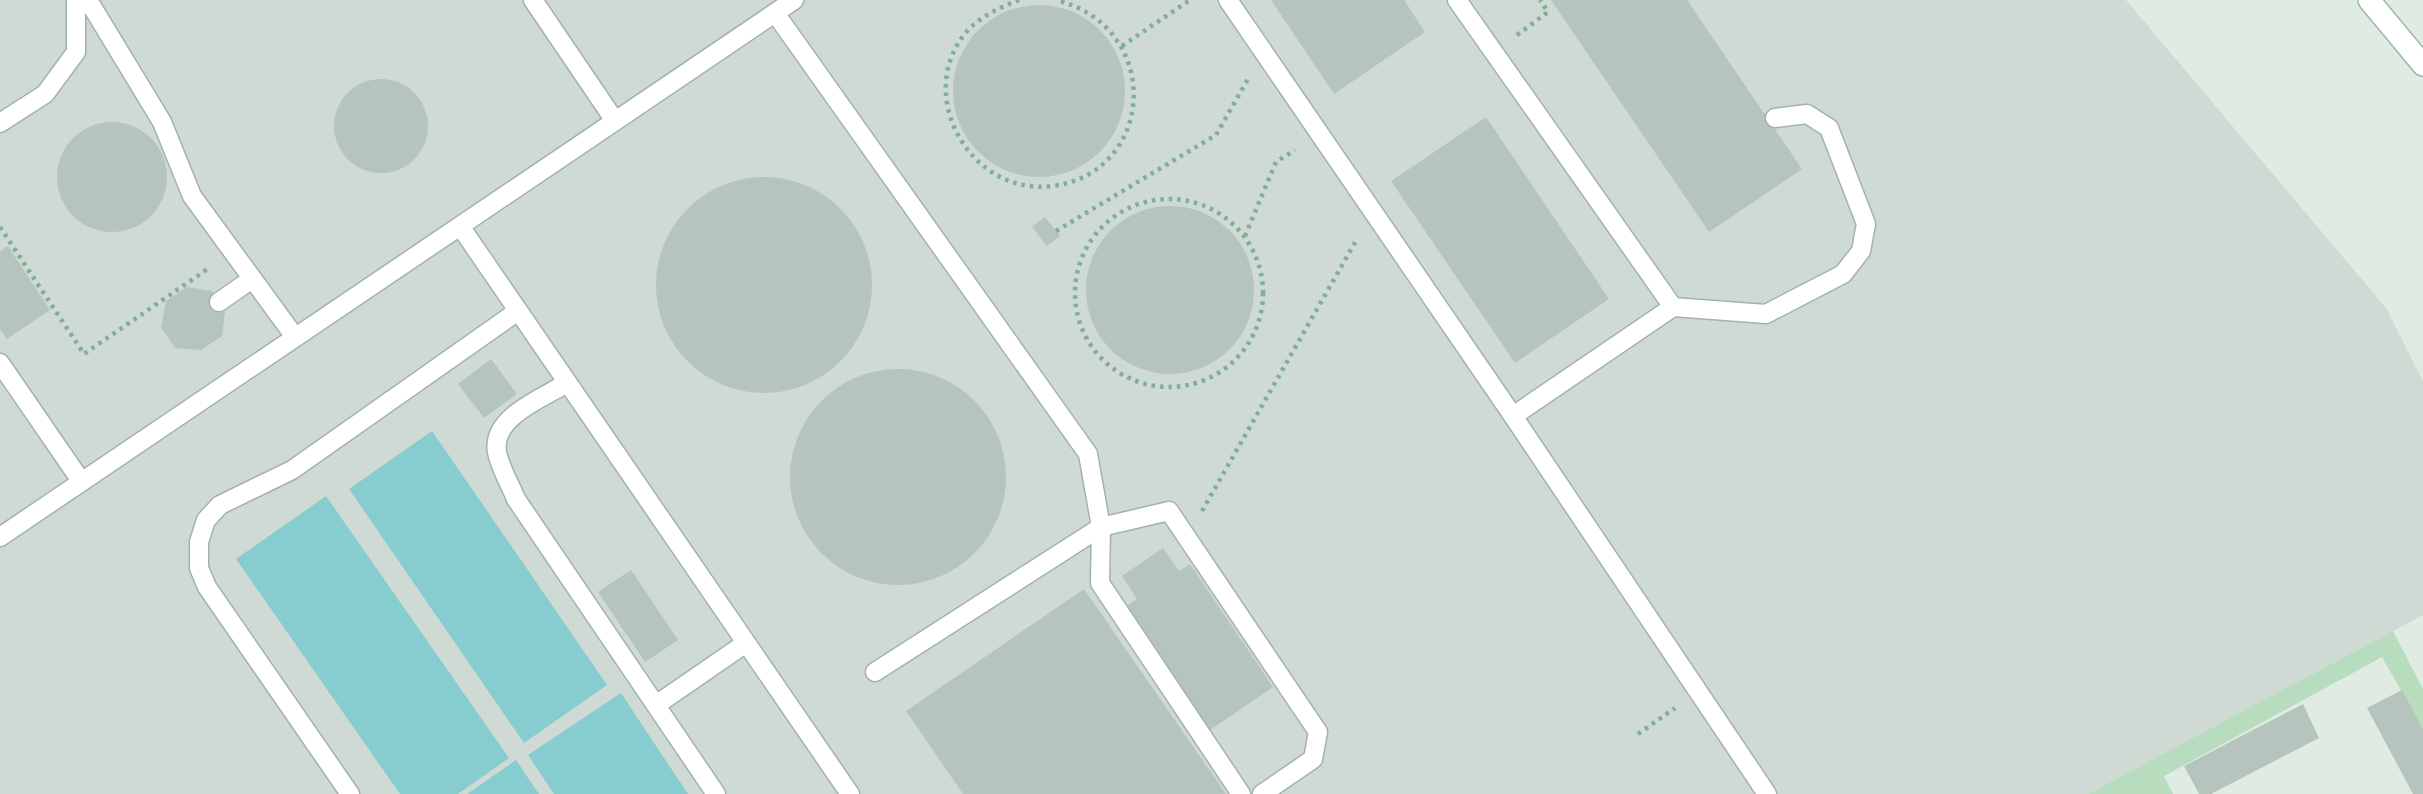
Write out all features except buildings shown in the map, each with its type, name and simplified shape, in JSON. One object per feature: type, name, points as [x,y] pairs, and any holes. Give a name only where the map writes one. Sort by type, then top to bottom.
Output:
[{"type":"street","points":[[2370,0],[2423,65]]},
{"type":"lane","points":[[0,123],[45,94],[76,52],[76,0]]},
{"type":"lane","points":[[88,0],[162,122],[192,196],[295,337]]},
{"type":"lane","points":[[533,0],[615,121]]},
{"type":"lane","points":[[0,537],[794,0]]},
{"type":"lane","points":[[1228,0],[1513,416],[1767,794]]},
{"type":"lane","points":[[1457,0],[1673,307]]},
{"type":"lane","points":[[775,13],[1088,454],[1101,527],[1100,583],[1241,794]]},
{"type":"lane","points":[[1513,416],[1673,307],[1766,314],[1843,274],[1861,251],[1866,225],[1829,128],[1807,114],[1774,118]]},
{"type":"lane","points":[[460,226],[850,794]]},
{"type":"lane","points":[[219,302],[252,279]]},
{"type":"lane","points":[[350,794],[207,587],[199,568],[199,542],[206,520],[220,505],[292,470],[518,312]]},
{"type":"lane","points":[[0,363],[81,481]]},
{"type":"lane","points":[[567,383],[506,421],[497,435],[497,453],[516,499],[716,794]]},
{"type":"lane","points":[[875,672],[1101,527],[1169,511],[1318,732],[1313,759],[1262,794]]},
{"type":"lane","points":[[656,705],[746,643]]},
{"type":"path","points":[[1019,0],[992,11],[968,30],[953,55],[946,85],[948,115],[959,142],[979,164],[1001,179],[1026,186],[1053,186],[1078,179],[1100,165],[1130,122],[1134,96],[1132,70],[1122,46],[1103,22],[1079,6],[1056,0]]},
{"type":"path","points":[[1122,46],[1190,0]]},
{"type":"path","points":[[1493,51],[1548,12],[1540,0]]},
{"type":"path","points":[[1056,231],[1216,135],[1264,52]]},
{"type":"path","points":[[1245,237],[1233,222],[1208,206],[1179,198],[1149,200],[1121,211],[1098,230],[1082,256],[1074,285],[1077,314],[1088,342],[1108,365],[1130,379],[1155,386],[1194,383],[1229,365],[1247,346],[1259,322],[1264,297],[1261,270],[1245,237],[1276,162],[1320,135]]},
{"type":"path","points":[[1183,532],[1195,524],[1362,229],[1378,218]]},
{"type":"path","points":[[0,227],[83,354],[233,251]]},
{"type":"path","points":[[1638,734],[1699,692]]},
{"type":"shaded area","points":[[0,0],[2126,0],[2386,308],[2423,381],[2423,615],[2088,794],[0,794]]},
{"type":"green space","points":[[2393,631],[2423,689],[2423,729],[2382,657],[2164,776],[2173,794],[2088,794]]},
{"type":"water","points":[[432,431],[607,685],[524,743],[349,489]]},
{"type":"water","points":[[326,496],[509,758],[458,794],[400,794],[236,559]]},
{"type":"water","points":[[621,693],[688,794],[554,794],[528,755]]},
{"type":"water","points":[[516,760],[539,794],[467,794]]}]
